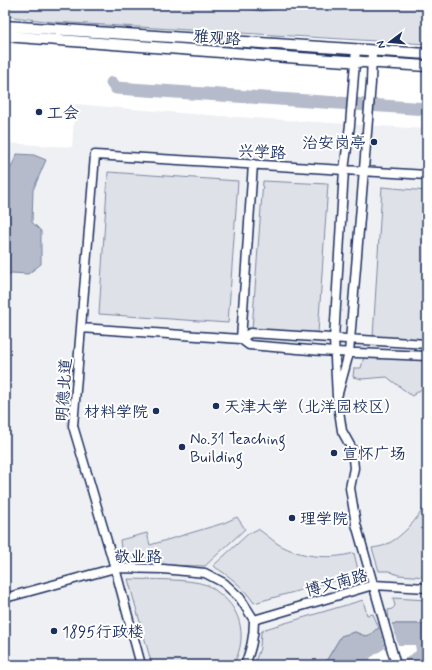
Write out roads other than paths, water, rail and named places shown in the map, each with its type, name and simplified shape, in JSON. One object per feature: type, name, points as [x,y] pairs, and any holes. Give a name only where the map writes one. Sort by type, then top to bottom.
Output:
[{"type":"main road","name":"雅观路","points":[[5,26],[427,54]]},
{"type":"main road","name":"雅观路","points":[[5,36],[427,66]]},
{"type":"street","points":[[356,49],[350,125],[344,170],[334,352],[337,397],[342,431],[352,449],[354,468],[350,488],[356,524],[382,621],[396,665]]},
{"type":"street","points":[[337,397],[349,353],[371,83],[372,50]]},
{"type":"street","name":"兴学路","points":[[95,155],[427,175]]},
{"type":"street","name":"明德北道","points":[[95,155],[73,426],[115,568],[141,665]]},
{"type":"street","points":[[241,339],[253,164]]},
{"type":"street","points":[[81,328],[241,339],[249,345],[334,352],[427,356]]},
{"type":"street","points":[[241,339],[250,333],[427,344]]},
{"type":"street","name":"敬业路","points":[[5,598],[115,568],[163,569],[205,573],[224,583],[240,598],[254,620]]},
{"type":"street","name":"博文南路","points":[[254,620],[373,585],[427,588]]},
{"type":"street","points":[[245,665],[254,636],[254,620]]},
{"type":"water","points":[[211,5],[307,5],[261,11],[239,7]]},
{"type":"water","points":[[17,154],[34,155],[46,160],[33,190],[32,222],[41,231],[41,264],[28,274],[11,273],[5,280],[5,181]]},
{"type":"water","points":[[389,624],[427,624],[427,665],[323,665],[341,636],[355,632],[365,636],[370,635],[375,630]]},
{"type":"waterway","points":[[112,83],[116,88],[427,109]]},
{"type":"place","name":"工会","points":[[39,112]]},
{"type":"place","name":"治安岗亭","points":[[374,142]]},
{"type":"place","name":"天津大学（北洋园校区）","points":[[216,406]]},
{"type":"place","name":"材料学院","points":[[156,411]]},
{"type":"place","name":"No.31 Teaching Building","points":[[182,447]]},
{"type":"place","name":"宣怀广场","points":[[334,453]]},
{"type":"place","name":"理学院","points":[[292,518]]},
{"type":"place","name":"1895行政楼","points":[[54,631]]}]
